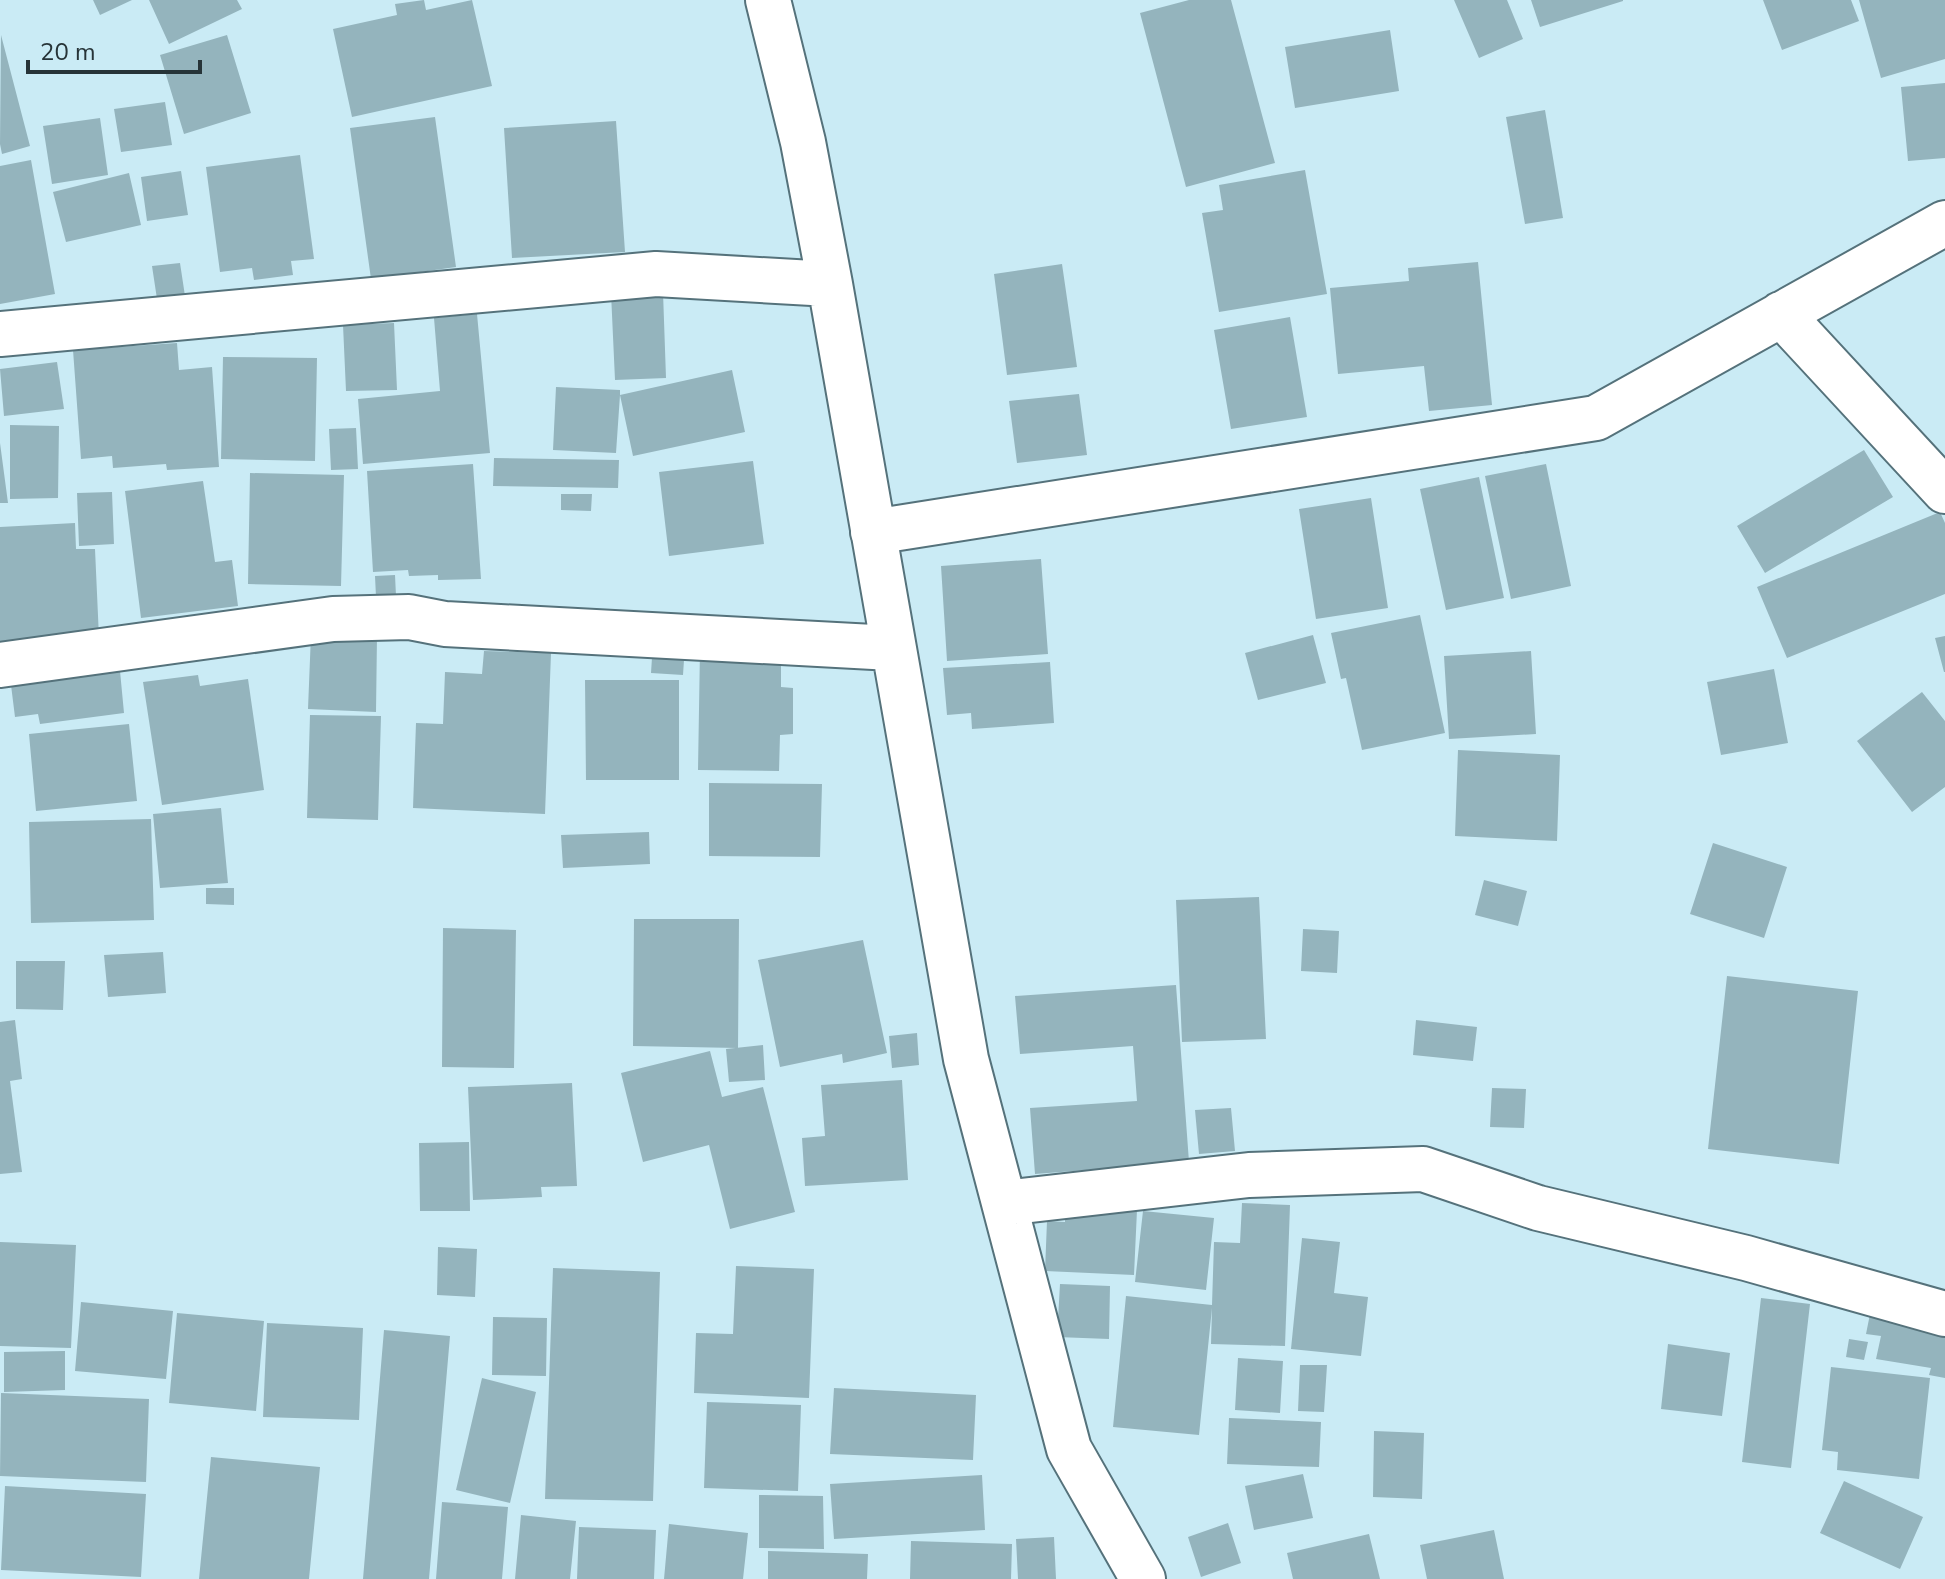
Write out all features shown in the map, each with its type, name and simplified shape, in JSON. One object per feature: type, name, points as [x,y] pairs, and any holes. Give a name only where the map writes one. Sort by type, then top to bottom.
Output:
[{"type":"street","points":[[768,0],[803,142],[830,284],[966,1059],[1069,1449],[1143,1579]]},
{"type":"street","points":[[873,532],[1596,418],[1945,223]]},
{"type":"street","points":[[0,334],[656,274],[830,284]]},
{"type":"street","points":[[1781,314],[1945,491]]},
{"type":"street","points":[[0,665],[317,621],[409,617],[445,624],[892,648]]},
{"type":"street","points":[[1004,1203],[1249,1175],[1423,1169],[1538,1208],[1746,1258],[1945,1314]]},
{"type":"building","points":[[93,0],[132,0],[100,15]]},
{"type":"building","points":[[149,0],[237,0],[242,9],[169,44]]},
{"type":"building","points":[[424,0],[426,10],[472,0],[492,86],[352,117],[333,29],[397,15],[395,4]]},
{"type":"building","points":[[1189,0],[1231,0],[1275,163],[1186,187],[1140,13]]},
{"type":"building","points":[[1454,0],[1507,0],[1523,39],[1479,58]]},
{"type":"building","points":[[1531,0],[1623,0],[1623,1],[1540,27]]},
{"type":"building","points":[[1763,0],[1851,0],[1859,21],[1782,50]]},
{"type":"building","points":[[1859,0],[1945,0],[1945,59],[1881,78]]},
{"type":"building","points":[[1390,30],[1399,91],[1295,108],[1285,47]]},
{"type":"building","points":[[1,35],[30,146],[2,154],[0,144]]},
{"type":"building","points":[[227,35],[251,113],[184,134],[160,55]]},
{"type":"building","points":[[1945,83],[1945,158],[1908,161],[1901,87]]},
{"type":"building","points":[[165,102],[172,145],[121,152],[114,109]]},
{"type":"building","points":[[1545,110],[1563,218],[1525,224],[1506,117]]},
{"type":"building","points":[[435,117],[456,267],[371,279],[350,128]]},
{"type":"building","points":[[100,118],[108,175],[52,184],[43,126]]},
{"type":"building","points":[[616,121],[625,252],[512,258],[504,128]]},
{"type":"building","points":[[300,155],[314,259],[291,261],[293,275],[254,280],[252,268],[220,272],[206,167]]},
{"type":"building","points":[[31,160],[55,294],[0,304],[0,166]]},
{"type":"building","points":[[1305,170],[1327,294],[1219,312],[1202,213],[1223,210],[1219,185]]},
{"type":"building","points":[[181,171],[188,215],[147,221],[141,177]]},
{"type":"building","points":[[129,173],[141,225],[66,242],[53,192]]},
{"type":"building","points":[[1478,262],[1492,405],[1429,411],[1424,366],[1338,374],[1330,288],[1409,281],[1408,268]]},
{"type":"building","points":[[180,263],[185,296],[157,299],[152,266]]},
{"type":"building","points":[[1062,264],[1077,367],[1007,375],[994,274]]},
{"type":"building","points":[[663,292],[666,378],[615,380],[611,293]]},
{"type":"building","points":[[477,314],[490,453],[363,464],[358,399],[440,391],[434,318]]},
{"type":"building","points":[[1290,317],[1307,417],[1231,429],[1214,330]]},
{"type":"building","points":[[394,323],[397,390],[346,391],[343,325]]},
{"type":"building","points":[[177,343],[179,370],[212,367],[219,467],[167,470],[166,464],[113,468],[112,456],[81,459],[73,350]]},
{"type":"building","points":[[223,357],[317,358],[315,461],[221,459]]},
{"type":"building","points":[[57,362],[64,409],[4,416],[0,369]]},
{"type":"building","points":[[732,370],[745,432],[633,456],[620,395]]},
{"type":"building","points":[[556,387],[620,390],[616,453],[553,450]]},
{"type":"building","points":[[1079,394],[1087,455],[1017,463],[1009,401]]},
{"type":"building","points":[[10,425],[59,426],[58,498],[10,499]]},
{"type":"building","points":[[356,428],[358,469],[331,470],[329,429]]},
{"type":"building","points":[[0,443],[8,503],[0,503]]},
{"type":"building","points":[[1864,450],[1893,497],[1765,573],[1737,526]]},
{"type":"building","points":[[494,458],[619,460],[618,488],[493,486]]},
{"type":"building","points":[[753,461],[764,544],[669,556],[659,472]]},
{"type":"building","points":[[473,464],[481,579],[438,580],[438,575],[409,576],[408,570],[373,572],[367,471]]},
{"type":"building","points":[[1546,464],[1571,586],[1511,599],[1485,476]]},
{"type":"building","points":[[250,473],[344,475],[341,586],[248,584]]},
{"type":"building","points":[[1479,477],[1504,598],[1446,610],[1420,489]]},
{"type":"building","points":[[203,481],[215,562],[232,560],[238,606],[141,618],[125,491]]},
{"type":"building","points":[[112,492],[114,544],[79,546],[77,493]]},
{"type":"building","points":[[561,494],[592,494],[591,511],[561,510]]},
{"type":"building","points":[[1371,498],[1388,608],[1316,619],[1299,509]]},
{"type":"building","points":[[1940,512],[1945,523],[1945,594],[1787,658],[1757,587]]},
{"type":"building","points":[[75,523],[76,549],[95,549],[99,638],[0,643],[0,527]]},
{"type":"building","points":[[1041,559],[1048,654],[947,661],[941,566]]},
{"type":"building","points":[[395,575],[396,596],[376,597],[375,576]]},
{"type":"building","points":[[1420,615],[1445,733],[1362,750],[1346,678],[1341,679],[1331,633]]},
{"type":"building","points":[[311,634],[377,636],[376,712],[308,709]]},
{"type":"building","points":[[1313,635],[1326,683],[1258,700],[1245,653]]},
{"type":"building","points":[[1945,636],[1945,672],[1944,672],[1935,638]]},
{"type":"building","points":[[653,642],[685,645],[683,675],[651,673]]},
{"type":"building","points":[[700,649],[781,650],[781,687],[793,688],[793,734],[780,735],[779,771],[698,770]]},
{"type":"building","points":[[484,651],[551,653],[545,814],[413,808],[416,723],[443,724],[445,672],[482,674]]},
{"type":"building","points":[[1531,651],[1536,734],[1449,739],[1444,656]]},
{"type":"building","points":[[1050,662],[1054,723],[972,729],[971,713],[947,715],[943,668]]},
{"type":"building","points":[[1774,669],[1788,743],[1721,755],[1707,682]]},
{"type":"building","points":[[120,671],[124,713],[40,724],[38,714],[15,717],[11,685]]},
{"type":"building","points":[[198,675],[200,686],[248,679],[264,790],[162,805],[143,682]]},
{"type":"building","points":[[585,680],[679,680],[679,780],[586,780]]},
{"type":"building","points":[[1922,692],[1945,721],[1945,787],[1912,812],[1857,741]]},
{"type":"building","points":[[310,715],[381,716],[378,820],[307,818]]},
{"type":"building","points":[[129,724],[137,801],[36,811],[29,734]]},
{"type":"building","points":[[1458,750],[1560,755],[1557,841],[1455,836]]},
{"type":"building","points":[[709,783],[822,784],[820,857],[709,856]]},
{"type":"building","points":[[221,808],[228,883],[160,888],[153,814]]},
{"type":"building","points":[[151,819],[154,920],[31,923],[29,822]]},
{"type":"building","points":[[649,832],[650,864],[563,868],[561,835]]},
{"type":"building","points":[[1713,843],[1787,867],[1764,938],[1690,914]]},
{"type":"building","points":[[1484,880],[1527,891],[1518,926],[1475,915]]},
{"type":"building","points":[[206,888],[234,888],[234,905],[206,904]]},
{"type":"building","points":[[1259,897],[1266,1039],[1182,1042],[1176,900]]},
{"type":"building","points":[[634,919],[739,919],[738,1048],[633,1046]]},
{"type":"building","points":[[443,928],[516,930],[514,1068],[442,1067]]},
{"type":"building","points":[[1303,929],[1339,931],[1337,973],[1301,971]]},
{"type":"building","points":[[863,940],[887,1053],[843,1063],[842,1054],[780,1067],[758,960]]},
{"type":"building","points":[[163,952],[166,993],[108,997],[104,955]]},
{"type":"building","points":[[16,961],[65,961],[63,1010],[16,1009]]},
{"type":"building","points":[[1727,976],[1858,991],[1839,1164],[1708,1149]]},
{"type":"building","points":[[1176,985],[1189,1162],[1035,1174],[1030,1108],[1137,1101],[1133,1046],[1020,1054],[1015,996]]},
{"type":"building","points":[[15,1020],[22,1079],[10,1081],[22,1172],[0,1174],[0,1022]]},
{"type":"building","points":[[1416,1020],[1477,1027],[1473,1061],[1413,1055]]},
{"type":"building","points":[[917,1033],[919,1065],[892,1068],[889,1036]]},
{"type":"building","points":[[763,1045],[765,1080],[729,1082],[726,1049]]},
{"type":"building","points":[[710,1051],[722,1097],[763,1087],[795,1212],[730,1229],[709,1145],[643,1162],[621,1073]]},
{"type":"building","points":[[902,1080],[908,1180],[805,1186],[802,1138],[825,1136],[821,1085]]},
{"type":"building","points":[[572,1083],[577,1186],[541,1187],[542,1197],[473,1200],[468,1087]]},
{"type":"building","points":[[1492,1088],[1526,1089],[1524,1128],[1490,1127]]},
{"type":"building","points":[[1231,1108],[1235,1151],[1199,1154],[1195,1110]]},
{"type":"building","points":[[469,1142],[470,1211],[420,1211],[419,1143]]},
{"type":"building","points":[[1242,1203],[1290,1205],[1285,1346],[1211,1344],[1212,1308],[1199,1435],[1113,1427],[1126,1296],[1212,1305],[1214,1242],[1240,1243]]},
{"type":"building","points":[[1065,1206],[1137,1210],[1134,1275],[1045,1271],[1047,1221],[1065,1222]]},
{"type":"building","points":[[1143,1211],[1214,1218],[1206,1290],[1135,1282]]},
{"type":"building","points":[[1302,1238],[1340,1242],[1334,1293],[1368,1297],[1361,1356],[1291,1349]]},
{"type":"building","points":[[0,1242],[76,1245],[71,1348],[0,1346]]},
{"type":"building","points":[[438,1247],[477,1249],[475,1297],[437,1295]]},
{"type":"building","points":[[736,1266],[814,1269],[809,1398],[694,1393],[696,1333],[733,1334]]},
{"type":"building","points":[[553,1268],[660,1272],[653,1501],[545,1499]]},
{"type":"building","points":[[1060,1284],[1110,1286],[1109,1339],[1057,1337]]},
{"type":"building","points":[[1761,1298],[1810,1304],[1791,1468],[1742,1462]]},
{"type":"building","points":[[81,1302],[173,1311],[166,1379],[75,1371]]},
{"type":"building","points":[[1871,1309],[1945,1323],[1945,1378],[1929,1375],[1931,1368],[1876,1359],[1881,1336],[1866,1334]]},
{"type":"building","points":[[177,1313],[264,1321],[256,1411],[169,1403]]},
{"type":"building","points":[[493,1317],[547,1318],[546,1376],[492,1375]]},
{"type":"building","points":[[267,1323],[363,1328],[359,1420],[263,1417]]},
{"type":"building","points":[[384,1330],[450,1336],[429,1579],[363,1579]]},
{"type":"building","points":[[1849,1339],[1868,1342],[1864,1360],[1846,1357]]},
{"type":"building","points":[[1668,1344],[1730,1353],[1722,1416],[1661,1409]]},
{"type":"building","points":[[65,1351],[65,1390],[4,1392],[4,1352]]},
{"type":"building","points":[[1238,1358],[1283,1361],[1280,1413],[1235,1410]]},
{"type":"building","points":[[1300,1365],[1327,1365],[1324,1412],[1298,1411]]},
{"type":"building","points":[[1831,1367],[1930,1378],[1919,1479],[1837,1470],[1838,1452],[1822,1450]]},
{"type":"building","points":[[482,1378],[536,1392],[510,1503],[456,1490]]},
{"type":"building","points":[[834,1388],[976,1395],[973,1460],[830,1454]]},
{"type":"building","points":[[1,1393],[149,1399],[146,1482],[0,1476]]},
{"type":"building","points":[[707,1402],[801,1405],[798,1491],[704,1488]]},
{"type":"building","points":[[1229,1418],[1321,1422],[1319,1467],[1227,1464]]},
{"type":"building","points":[[1374,1431],[1424,1433],[1422,1499],[1373,1497]]},
{"type":"building","points":[[211,1457],[320,1467],[309,1579],[199,1579]]},
{"type":"building","points":[[1303,1474],[1313,1518],[1254,1530],[1245,1486]]},
{"type":"building","points":[[982,1475],[985,1530],[834,1539],[830,1484]]},
{"type":"building","points":[[1844,1481],[1923,1517],[1900,1569],[1820,1533]]},
{"type":"building","points":[[5,1486],[146,1494],[141,1577],[1,1570]]},
{"type":"building","points":[[759,1495],[823,1496],[824,1549],[759,1548]]},
{"type":"building","points":[[442,1502],[508,1507],[502,1579],[436,1579]]},
{"type":"building","points":[[521,1515],[576,1521],[570,1579],[515,1579]]},
{"type":"building","points":[[1228,1523],[1241,1563],[1201,1577],[1188,1537]]},
{"type":"building","points":[[669,1524],[748,1533],[743,1579],[664,1579]]},
{"type":"building","points":[[579,1527],[656,1530],[654,1579],[577,1579]]},
{"type":"building","points":[[1494,1530],[1504,1579],[1427,1579],[1420,1545]]},
{"type":"building","points":[[1369,1534],[1380,1579],[1293,1579],[1287,1553]]},
{"type":"building","points":[[1054,1537],[1056,1579],[1018,1579],[1016,1539]]},
{"type":"building","points":[[911,1541],[1012,1544],[1011,1579],[910,1579]]},
{"type":"building","points":[[768,1551],[868,1554],[867,1579],[768,1579]]}]
